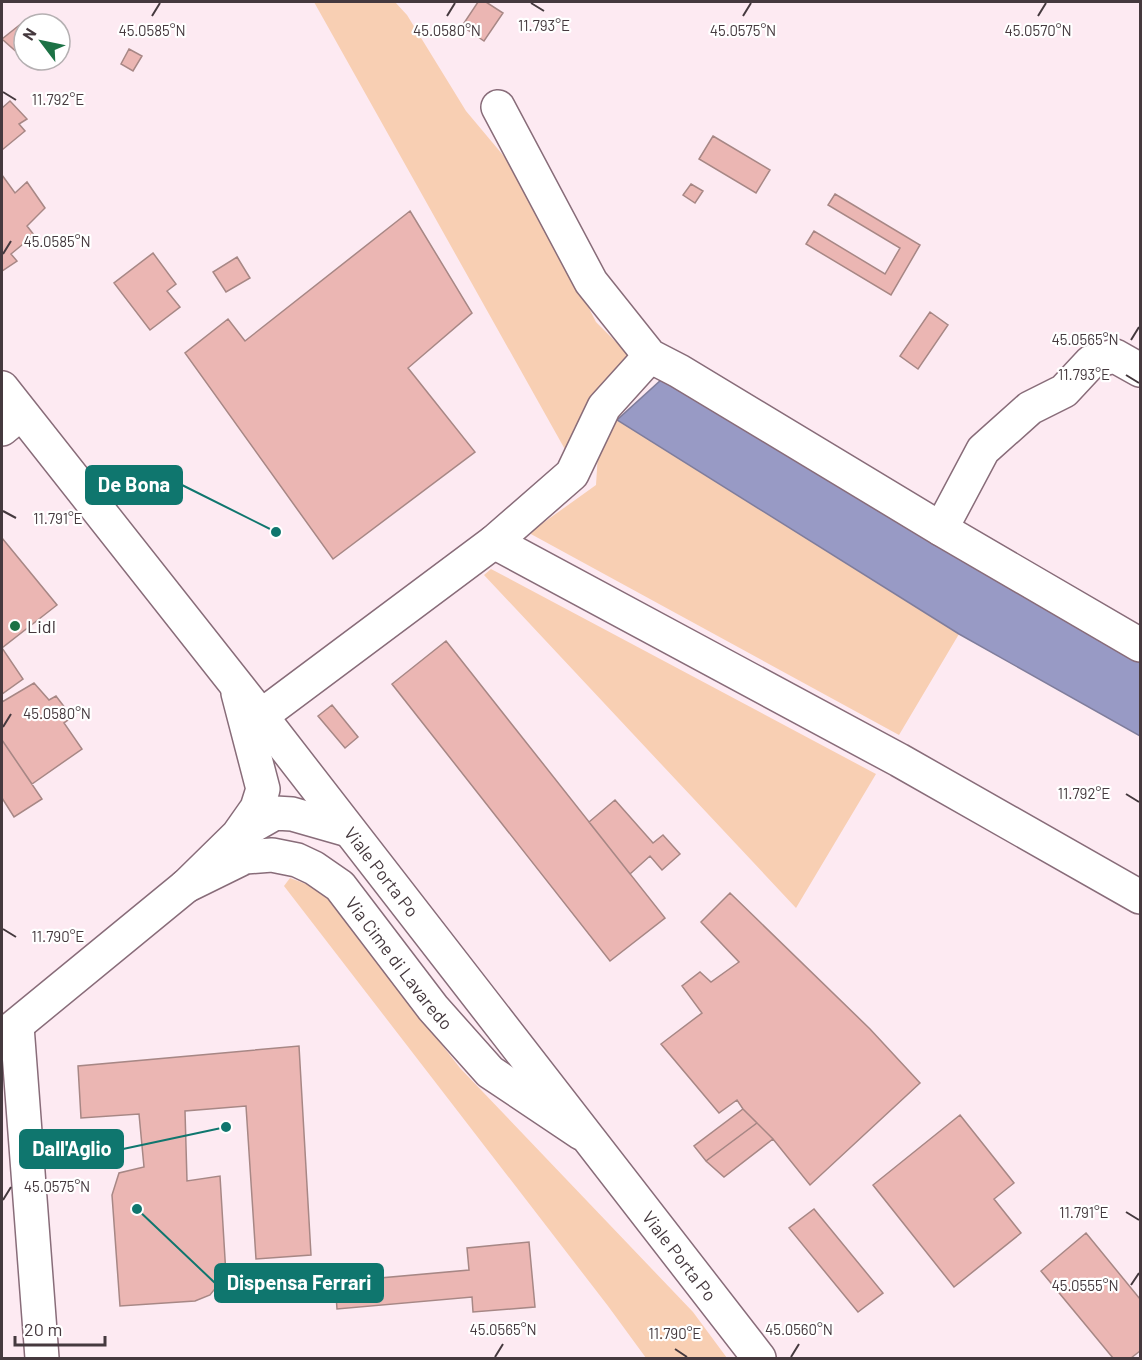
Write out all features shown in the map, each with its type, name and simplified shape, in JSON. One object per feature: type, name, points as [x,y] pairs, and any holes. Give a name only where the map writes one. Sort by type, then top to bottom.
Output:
[{"type":"street","points":[[498,107],[591,282],[650,356],[679,371],[941,529],[1140,645]]},
{"type":"street","points":[[261,716],[494,542],[572,474],[604,407],[650,356]]},
{"type":"street","points":[[941,529],[983,450],[1030,408],[1064,391],[1091,362],[1115,356],[1140,370]]},
{"type":"street","name":"Viale Porta Po","points":[[8,410],[236,684],[592,1140],[759,1359]]},
{"type":"street","points":[[494,542],[898,760],[1140,897]]},
{"type":"street","name":"Via Cime di Lavaredo","points":[[9,1031],[186,886],[238,835],[257,808],[263,789],[236,684]]},
{"type":"street","name":"Via Cime di Lavaredo","points":[[238,835],[275,813],[292,814],[348,830]]},
{"type":"street","name":"Via Cime di Lavaredo","points":[[186,886],[245,857],[272,855],[297,860],[314,868],[340,886],[433,1008],[490,1072],[592,1140]]},
{"type":"street","points":[[9,1031],[42,1359]]},
{"type":"shaded area","points":[[314,2],[395,2],[407,15],[466,111],[523,179],[596,322],[630,356],[574,428],[567,453]]},
{"type":"shaded area","points":[[617,420],[959,634],[899,735],[529,533],[596,485],[598,453]]},
{"type":"shaded area","points":[[491,569],[876,774],[796,908],[484,575]]},
{"type":"shaded area","points":[[290,878],[317,888],[330,901],[460,1068],[693,1312],[727,1358],[646,1358],[284,886]]},
{"type":"water","points":[[661,380],[1140,659],[1140,736],[959,634],[617,420]]},
{"type":"building","points":[[478,2],[486,2],[503,13],[484,41],[462,26]]},
{"type":"building","points":[[12,31],[12,48],[2,39]]},
{"type":"building","points":[[129,49],[142,56],[133,71],[121,64]]},
{"type":"building","points":[[10,101],[27,119],[19,124],[25,131],[2,150],[2,108]]},
{"type":"building","points":[[713,136],[770,170],[756,193],[699,159]]},
{"type":"building","points":[[2,175],[15,193],[27,182],[45,208],[27,226],[34,235],[11,254],[17,261],[2,271]]},
{"type":"building","points":[[691,184],[703,191],[695,203],[683,195]]},
{"type":"building","points":[[835,194],[920,245],[891,295],[806,244],[814,231],[885,274],[900,248],[828,205]]},
{"type":"building","points":[[410,211],[472,313],[408,368],[475,452],[333,559],[185,353],[228,319],[245,341]]},
{"type":"building","points":[[153,253],[176,284],[167,291],[180,307],[150,330],[114,283]]},
{"type":"building","points":[[237,257],[250,278],[226,292],[213,272]]},
{"type":"building","points":[[930,312],[948,325],[918,369],[900,356]]},
{"type":"building","name":"Lidl","points":[[2,538],[57,605],[2,648]]},
{"type":"building","points":[[446,641],[665,918],[610,961],[392,684]]},
{"type":"building","points":[[2,648],[23,679],[2,694]]},
{"type":"building","points":[[34,683],[49,700],[56,696],[72,717],[64,723],[82,749],[32,784],[2,740],[2,702]]},
{"type":"building","points":[[332,705],[358,737],[345,748],[318,716]]},
{"type":"building","points":[[2,740],[42,799],[14,817],[2,798]]},
{"type":"building","points":[[615,800],[653,843],[663,835],[680,854],[662,870],[650,856],[630,874],[589,822]]},
{"type":"building","points":[[730,893],[870,1029],[920,1083],[810,1185],[773,1139],[737,1100],[719,1113],[661,1044],[702,1013],[682,986],[700,972],[711,982],[739,962],[701,922]]},
{"type":"building","points":[[299,1046],[311,1255],[256,1259],[246,1106],[185,1111],[187,1181],[220,1176],[226,1275],[210,1295],[195,1301],[120,1306],[112,1195],[119,1173],[144,1167],[139,1114],[81,1118],[78,1066]]},
{"type":"building","points":[[743,1109],[757,1123],[706,1161],[694,1146]]},
{"type":"building","points":[[960,1115],[1014,1183],[994,1199],[1021,1233],[954,1287],[873,1185]]},
{"type":"building","points":[[757,1123],[773,1139],[724,1177],[706,1161]]},
{"type":"building","points":[[814,1209],[883,1293],[858,1312],[789,1228]]},
{"type":"building","points":[[1086,1233],[1140,1299],[1140,1351],[1131,1358],[1113,1358],[1041,1271]]},
{"type":"building","points":[[529,1242],[535,1307],[473,1312],[472,1297],[337,1309],[335,1282],[469,1270],[467,1248]]},
{"type":"place","name":"De Bona","points":[[276,532]]},
{"type":"place","name":"Lidl","points":[[15,626]]},
{"type":"place","name":"Dall'Aglio","points":[[226,1127]]},
{"type":"place","name":"Dispensa Ferrari","points":[[137,1209]]}]
